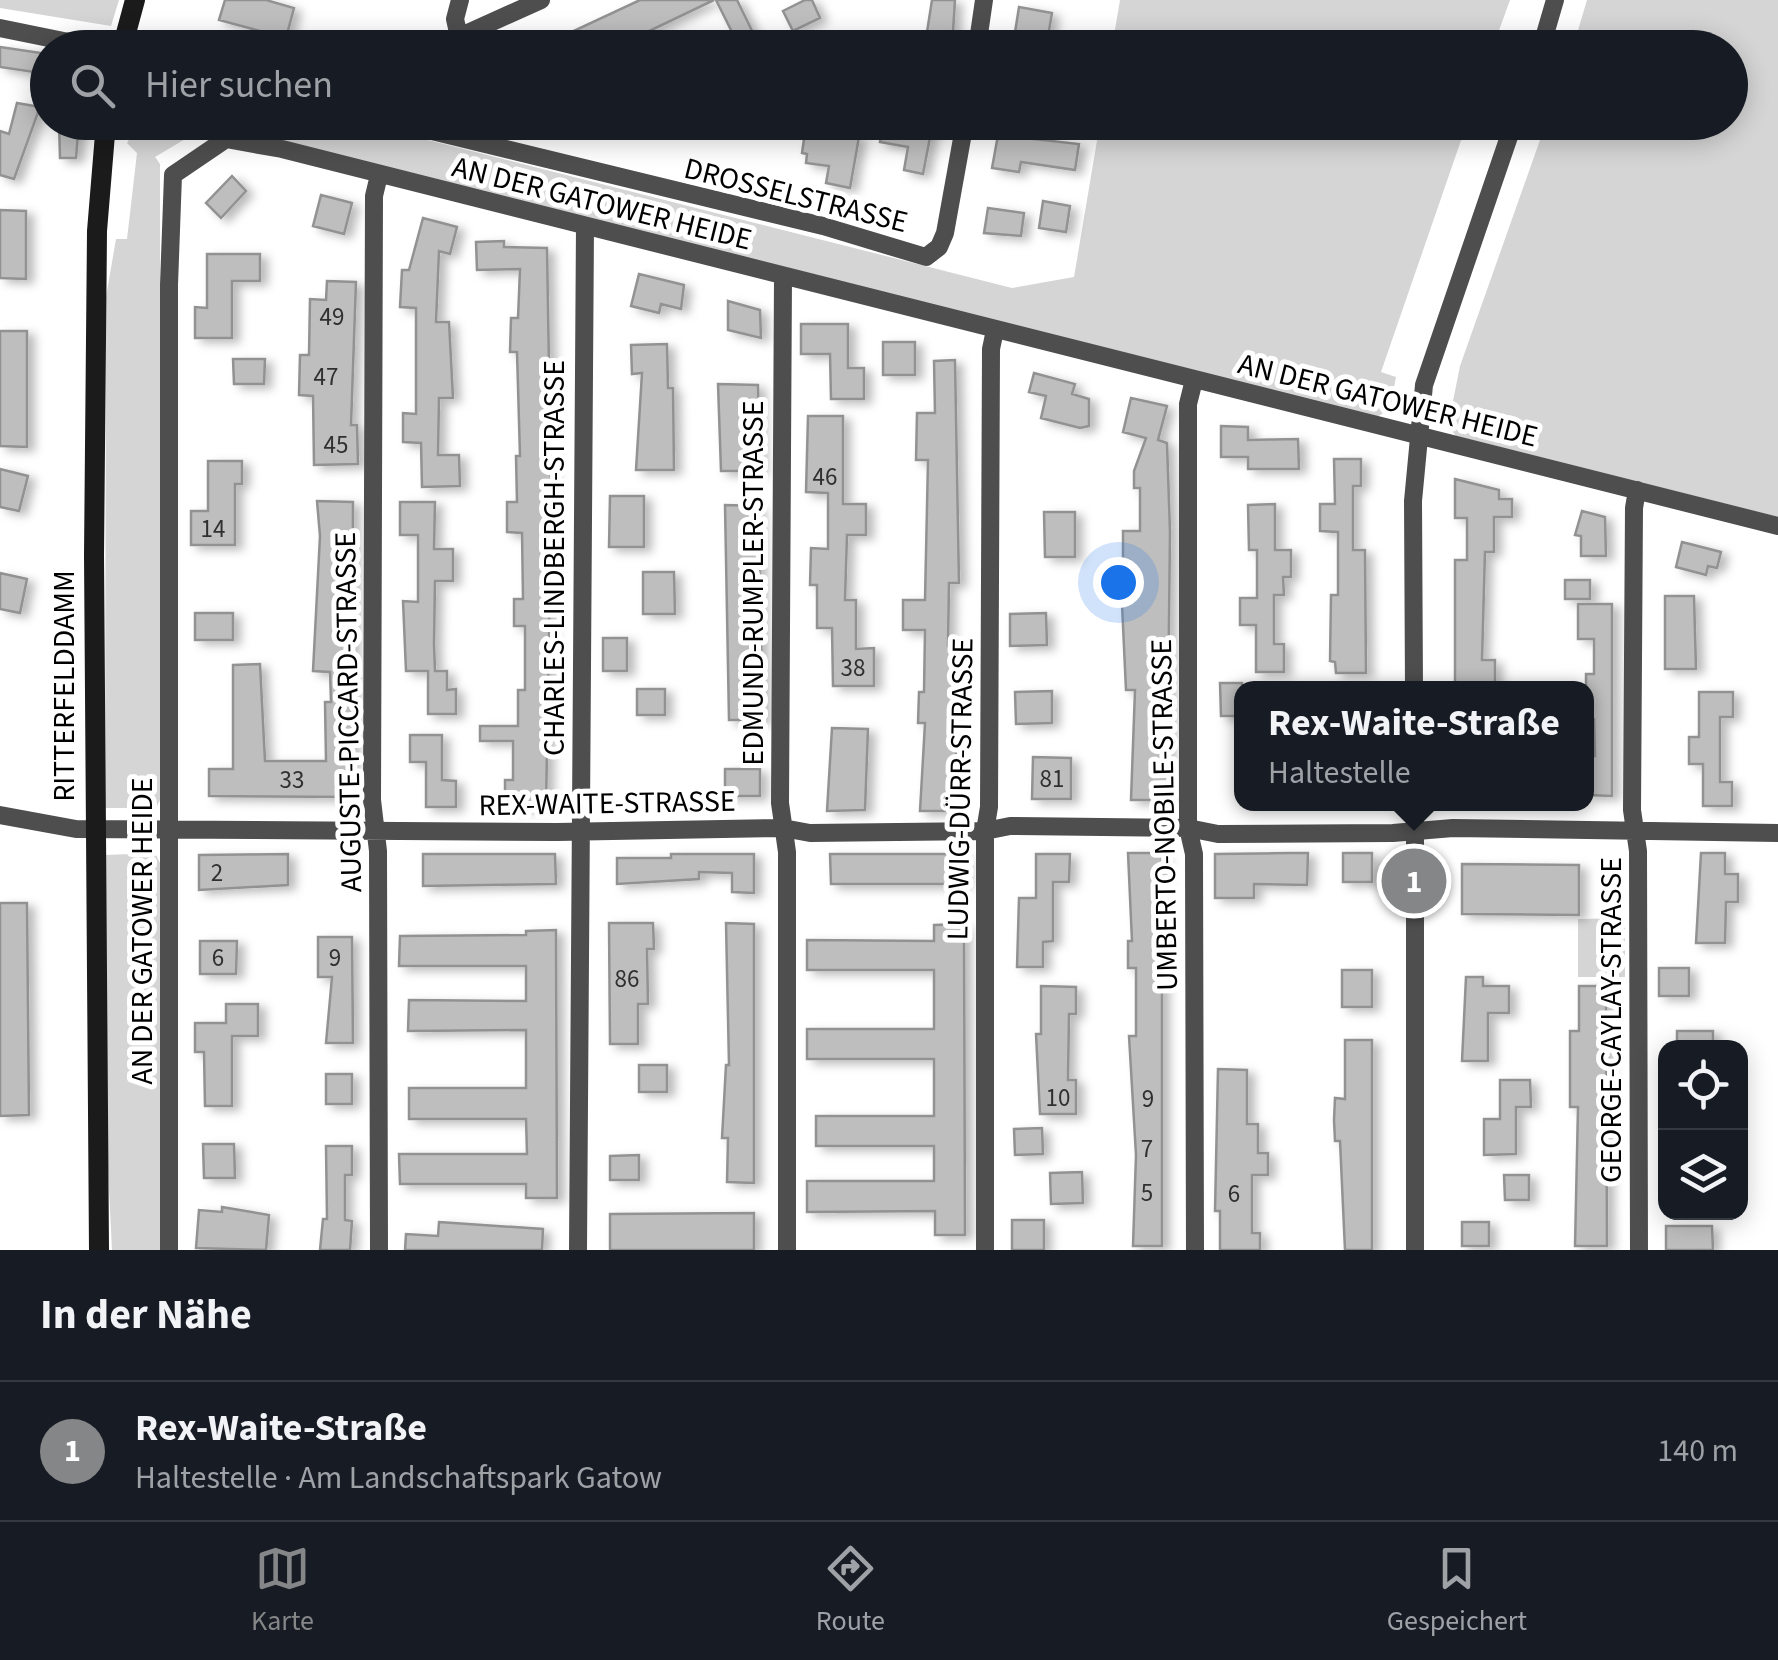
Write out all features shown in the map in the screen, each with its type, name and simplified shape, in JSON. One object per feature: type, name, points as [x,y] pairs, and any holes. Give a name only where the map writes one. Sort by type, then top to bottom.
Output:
[{"type":"main road","points":[[127,30],[135,0]]},
{"type":"main road","name":"RITTERFELDDAMM","points":[[99,1250],[95,830],[97,232],[105,140]]},
{"type":"street","points":[[457,30],[454,20],[460,0]]},
{"type":"street","points":[[475,30],[541,0]]},
{"type":"street","points":[[980,30],[984,0]]},
{"type":"street","points":[[1547,30],[1556,0]]},
{"type":"street","points":[[0,28],[30,34]]},
{"type":"street","name":"AN DER GATOWER HEIDE","points":[[170,1250],[168,285],[173,175],[225,140]]},
{"type":"street","name":"AN DER GATOWER HEIDE","points":[[230,140],[1778,526]]},
{"type":"street","name":"DROSSELSTRASSE","points":[[470,140],[824,226],[926,257],[946,233],[962,140]]},
{"type":"street","points":[[1414,681],[1417,436],[1432,354],[1508,140]]},
{"type":"street","name":"AUGUSTE-PICCARD-STRASSE","points":[[379,174],[374,196],[372,800],[376,830],[379,1250]]},
{"type":"street","name":"CHARLES-LINDBERGH-STRASSE","points":[[578,1250],[585,226]]},
{"type":"street","name":"EDMUND-RUMPLER-STRASSE","points":[[783,276],[787,1250]]},
{"type":"street","name":"LUDWIG-DÜRR-STRASSE","points":[[985,1250],[985,831],[989,807],[991,349],[995,330]]},
{"type":"street","name":"UMBERTO-NOBILE-STRASSE","points":[[1194,380],[1188,404],[1188,828],[1194,854],[1195,1250]]},
{"type":"street","name":"GEORGE-CAYLAY-STRASSE","points":[[1637,490],[1632,810],[1636,832],[1639,1250]]},
{"type":"street","points":[[1414,811],[1415,1250]]},
{"type":"street","name":"REX-WAITE-STRASSE","points":[[0,815],[95,830],[783,828],[810,833],[985,831],[1010,826],[1188,828],[1218,834],[1778,833]]},
{"type":"shaded area","points":[[0,0],[119,0],[111,26],[0,8]]},
{"type":"shaded area","points":[[1120,0],[1510,0],[1499,30],[1115,30]]},
{"type":"shaded area","points":[[1587,0],[1778,0],[1778,517],[1456,436],[1448,426],[1460,366],[1540,140],[1748,140],[1748,30],[1578,30]]},
{"type":"shaded area","points":[[184,140],[155,157],[160,164],[160,800],[156,808],[105,808],[106,297],[116,239],[127,239],[137,153],[127,143]]},
{"type":"shaded area","points":[[271,140],[428,140],[1012,288],[1074,277],[1097,140],[1461,140],[1381,372],[1396,377],[1390,409],[1377,417]]},
{"type":"shaded area","points":[[155,853],[161,865],[162,1250],[112,1250],[106,1128],[105,855]]},
{"type":"shaded area","points":[[1625,918],[1625,977],[1578,977],[1578,919]]},
{"type":"building","points":[[225,0],[266,0],[294,8],[288,30],[256,30],[219,20]]},
{"type":"building","points":[[640,0],[714,0],[652,30],[576,30]]},
{"type":"building","points":[[716,0],[737,0],[752,30],[731,30]]},
{"type":"building","points":[[812,0],[820,18],[792,30],[783,11]]},
{"type":"building","points":[[932,0],[955,0],[953,30],[927,30]]},
{"type":"building","points":[[1019,7],[1052,13],[1049,30],[1015,30]]},
{"type":"building","points":[[0,47],[30,51],[30,71],[0,67]]},
{"type":"building","points":[[17,103],[30,105],[30,135],[14,179],[0,175],[0,131],[9,134]]},
{"type":"building","points":[[60,140],[78,140],[76,158],[60,158]]},
{"type":"building","points":[[804,140],[858,140],[850,188],[826,183],[829,166],[806,163],[807,154],[802,153]]},
{"type":"building","points":[[930,140],[923,174],[904,170],[908,147],[880,142]]},
{"type":"building","points":[[997,140],[1079,144],[1075,170],[1021,162],[1019,172],[992,168]]},
{"type":"building","points":[[232,176],[246,191],[221,218],[206,203]]},
{"type":"building","points":[[321,195],[352,203],[344,234],[313,226]]},
{"type":"building","points":[[1043,201],[1070,206],[1066,232],[1039,228]]},
{"type":"building","points":[[988,208],[1024,213],[1021,236],[984,233]]},
{"type":"building","points":[[0,210],[26,211],[26,279],[0,278]]},
{"type":"building","points":[[423,218],[457,227],[450,254],[439,251],[436,322],[449,322],[453,398],[439,398],[438,455],[459,455],[460,486],[422,487],[421,443],[403,442],[403,413],[416,414],[416,308],[400,307],[402,270],[409,270]]},
{"type":"building","points":[[504,241],[504,247],[547,248],[551,486],[544,486],[544,551],[550,551],[546,807],[505,807],[505,780],[513,780],[513,741],[480,741],[480,726],[518,726],[518,690],[525,690],[525,626],[514,626],[514,599],[523,599],[522,533],[507,532],[507,502],[517,502],[516,456],[520,456],[517,352],[510,352],[511,318],[518,318],[520,269],[477,270],[476,242]]},
{"type":"building","points":[[207,254],[260,254],[260,281],[232,281],[232,338],[195,338],[195,307],[207,308]]},
{"type":"building","points":[[639,274],[684,285],[681,309],[661,304],[659,313],[631,306]]},
{"type":"building","points":[[327,281],[356,282],[351,425],[357,425],[358,464],[314,465],[313,396],[299,395],[300,355],[309,355],[310,299],[326,300]]},
{"type":"building","points":[[728,301],[760,310],[761,338],[728,330]]},
{"type":"building","points":[[801,324],[848,324],[848,368],[864,368],[864,399],[831,399],[830,354],[801,354]]},
{"type":"building","points":[[0,331],[27,331],[27,447],[0,446]]},
{"type":"building","points":[[883,342],[915,342],[915,375],[883,375]]},
{"type":"building","points":[[667,344],[668,388],[673,388],[674,470],[636,470],[642,373],[632,374],[631,345]]},
{"type":"building","points":[[233,359],[265,359],[264,384],[234,384]]},
{"type":"building","points":[[955,360],[959,583],[949,583],[948,646],[958,646],[955,811],[920,811],[925,723],[918,723],[919,692],[924,692],[925,630],[903,630],[903,600],[925,600],[928,460],[916,460],[917,413],[935,413],[934,361]]},
{"type":"building","points":[[1034,373],[1075,384],[1072,394],[1089,399],[1089,426],[1080,428],[1041,418],[1046,396],[1029,392]]},
{"type":"building","points":[[718,384],[758,385],[760,471],[721,471]]},
{"type":"building","points":[[1131,398],[1167,406],[1158,440],[1167,443],[1170,532],[1167,800],[1131,800],[1135,690],[1126,690],[1122,604],[1129,604],[1129,560],[1123,559],[1123,531],[1140,531],[1140,488],[1134,488],[1134,471],[1146,438],[1123,432]]},
{"type":"building","points":[[808,416],[843,416],[843,504],[866,504],[866,535],[847,535],[845,600],[856,600],[856,649],[874,648],[874,686],[833,686],[832,628],[817,628],[817,585],[810,585],[811,548],[828,549],[828,493],[806,492]]},
{"type":"building","points":[[1221,426],[1248,427],[1248,440],[1298,439],[1299,469],[1248,469],[1248,457],[1221,457]]},
{"type":"building","points":[[1334,459],[1361,459],[1361,486],[1353,486],[1353,550],[1365,550],[1366,673],[1336,673],[1335,662],[1330,661],[1331,595],[1338,595],[1338,532],[1320,531],[1320,504],[1335,504]]},
{"type":"building","points":[[208,461],[242,461],[242,484],[235,484],[235,545],[191,545],[191,511],[208,511]]},
{"type":"building","points":[[0,469],[28,476],[19,511],[0,507]]},
{"type":"building","points":[[1455,479],[1499,490],[1499,499],[1512,499],[1512,517],[1494,517],[1494,552],[1485,552],[1482,660],[1495,660],[1495,681],[1455,681],[1455,560],[1467,560],[1467,518],[1455,518]]},
{"type":"building","points":[[610,496],[644,496],[644,547],[609,547]]},
{"type":"building","points":[[317,501],[353,502],[352,797],[209,796],[209,769],[233,769],[233,665],[260,664],[265,761],[326,761],[325,702],[331,702],[330,672],[313,671],[320,536]]},
{"type":"building","points":[[400,502],[435,502],[434,549],[453,549],[453,581],[435,581],[434,644],[435,671],[447,671],[447,690],[456,689],[456,714],[428,714],[428,671],[406,671],[403,601],[418,602],[418,535],[400,535]]},
{"type":"building","points":[[1275,504],[1275,550],[1291,550],[1291,577],[1283,577],[1284,595],[1274,595],[1274,644],[1284,644],[1284,672],[1256,672],[1256,625],[1240,625],[1240,598],[1257,598],[1257,550],[1249,550],[1248,505]]},
{"type":"building","points":[[725,505],[758,506],[763,720],[729,720]]},
{"type":"building","points":[[1582,511],[1605,517],[1606,556],[1581,556],[1581,536],[1575,535]]},
{"type":"building","points":[[1044,512],[1075,512],[1075,557],[1045,557]]},
{"type":"building","points":[[1682,542],[1721,552],[1717,568],[1708,566],[1706,575],[1676,567]]},
{"type":"building","points":[[643,572],[674,572],[675,614],[643,614]]},
{"type":"building","points":[[0,573],[27,579],[20,613],[0,609]]},
{"type":"building","points":[[1565,580],[1590,580],[1590,599],[1565,599]]},
{"type":"building","points":[[1665,596],[1694,596],[1696,669],[1665,669]]},
{"type":"building","points":[[1578,604],[1612,604],[1612,796],[1594,795],[1594,681],[1586,681],[1586,674],[1594,674],[1594,639],[1578,639]]},
{"type":"building","points":[[195,613],[233,613],[233,640],[195,640]]},
{"type":"building","points":[[1046,613],[1047,645],[1010,646],[1010,614]]},
{"type":"building","points":[[603,638],[627,638],[627,671],[603,671]]},
{"type":"building","points":[[1220,683],[1234,683],[1234,716],[1221,716]]},
{"type":"building","points":[[637,689],[665,689],[665,715],[637,715]]},
{"type":"building","points":[[1052,691],[1052,723],[1016,724],[1015,692]]},
{"type":"building","points":[[1699,692],[1733,692],[1733,717],[1720,717],[1720,782],[1732,782],[1732,806],[1703,806],[1703,764],[1689,764],[1689,737],[1699,737]]},
{"type":"building","points":[[832,728],[868,729],[865,810],[827,811]]},
{"type":"building","points":[[410,735],[442,735],[442,780],[456,781],[456,807],[426,807],[426,762],[410,762]]},
{"type":"building","points":[[1033,757],[1071,758],[1071,799],[1032,799]]},
{"type":"building","points":[[725,769],[760,769],[760,796],[725,796]]},
{"type":"building","points":[[1128,853],[1162,853],[1162,1246],[1133,1246],[1136,1155],[1129,1036],[1136,1036],[1136,968],[1128,968],[1128,941],[1132,941]]},
{"type":"building","points":[[1308,853],[1307,885],[1254,884],[1254,898],[1215,898],[1215,854]]},
{"type":"building","points":[[1343,853],[1372,853],[1372,882],[1343,882]]},
{"type":"building","points":[[1701,853],[1725,853],[1725,874],[1738,874],[1738,902],[1726,902],[1725,943],[1696,943]]},
{"type":"building","points":[[288,854],[288,885],[199,890],[199,855]]},
{"type":"building","points":[[423,854],[555,854],[556,884],[423,886]]},
{"type":"building","points":[[671,854],[754,854],[754,893],[732,892],[732,873],[699,872],[699,879],[617,884],[617,858],[671,858]]},
{"type":"building","points":[[830,854],[964,854],[964,884],[831,884]]},
{"type":"building","points":[[1036,854],[1070,854],[1069,882],[1053,882],[1053,941],[1043,942],[1043,967],[1017,967],[1019,898],[1036,898]]},
{"type":"building","points":[[1462,864],[1579,865],[1579,915],[1462,914]]},
{"type":"building","points":[[0,903],[27,903],[29,1115],[0,1116]]},
{"type":"building","points":[[609,923],[653,923],[654,949],[647,949],[648,1004],[638,1004],[638,1044],[610,1044]]},
{"type":"building","points":[[726,923],[754,924],[754,1183],[727,1182],[728,1138],[722,1138],[729,1065]]},
{"type":"building","points":[[964,924],[965,1235],[935,1235],[935,1211],[807,1212],[807,1181],[934,1181],[934,1146],[816,1146],[816,1116],[934,1116],[934,1059],[807,1059],[807,1029],[934,1029],[934,970],[807,970],[807,940],[934,941],[934,925]]},
{"type":"building","points":[[556,930],[557,1198],[526,1198],[526,1184],[400,1184],[399,1154],[527,1154],[526,1119],[409,1119],[409,1088],[526,1088],[526,1030],[408,1031],[409,1000],[526,1001],[526,966],[399,966],[400,936],[526,935],[526,931]]},
{"type":"building","points":[[318,937],[352,937],[353,1043],[326,1043],[332,977],[318,977]]},
{"type":"building","points":[[200,941],[237,941],[236,974],[200,974]]},
{"type":"building","points":[[1659,968],[1689,968],[1689,996],[1659,996]]},
{"type":"building","points":[[1342,970],[1372,970],[1372,1007],[1342,1007]]},
{"type":"building","points":[[1466,977],[1483,977],[1483,986],[1509,986],[1509,1013],[1488,1013],[1488,1061],[1462,1061]]},
{"type":"building","points":[[1041,986],[1076,987],[1076,1014],[1069,1014],[1068,1080],[1076,1080],[1076,1114],[1040,1114],[1036,1034],[1041,1034]]},
{"type":"building","points":[[1579,986],[1606,986],[1607,1246],[1575,1246],[1578,1107],[1570,1107],[1570,1031],[1579,1031]]},
{"type":"building","points":[[226,1004],[258,1004],[258,1036],[232,1036],[232,1106],[205,1106],[204,1052],[195,1052],[195,1023],[226,1023]]},
{"type":"building","points":[[1677,1031],[1713,1031],[1713,1040],[1677,1040]]},
{"type":"building","points":[[1345,1040],[1372,1040],[1372,1250],[1345,1250],[1340,1141],[1335,1141],[1334,1120],[1335,1098],[1345,1099]]},
{"type":"building","points":[[639,1065],[667,1065],[667,1092],[639,1092]]},
{"type":"building","points":[[1218,1069],[1247,1070],[1247,1124],[1258,1124],[1258,1153],[1268,1153],[1268,1175],[1252,1175],[1252,1233],[1260,1233],[1260,1250],[1220,1250],[1220,1211],[1215,1211]]},
{"type":"building","points":[[326,1074],[352,1074],[352,1104],[326,1104]]},
{"type":"building","points":[[1500,1080],[1530,1080],[1531,1107],[1516,1107],[1516,1154],[1484,1155],[1484,1119],[1500,1119]]},
{"type":"building","points":[[1042,1128],[1043,1154],[1015,1155],[1014,1129]]},
{"type":"building","points":[[203,1144],[234,1144],[235,1178],[204,1178]]},
{"type":"building","points":[[326,1146],[352,1146],[352,1175],[345,1175],[345,1220],[352,1221],[350,1250],[320,1250],[323,1219],[327,1219]]},
{"type":"building","points":[[639,1155],[639,1180],[610,1180],[610,1156]]},
{"type":"building","points":[[1082,1172],[1083,1203],[1051,1204],[1050,1173]]},
{"type":"building","points":[[1504,1175],[1529,1175],[1529,1200],[1505,1200]]},
{"type":"building","points":[[222,1207],[269,1215],[266,1250],[196,1248],[199,1210],[222,1212]]},
{"type":"building","points":[[754,1213],[754,1250],[610,1250],[610,1214]]},
{"type":"building","points":[[1012,1220],[1044,1220],[1044,1250],[1012,1250]]},
{"type":"building","points":[[439,1222],[543,1229],[542,1250],[405,1250],[406,1234],[438,1236]]},
{"type":"building","points":[[1462,1222],[1489,1222],[1489,1246],[1462,1246]]},
{"type":"building","points":[[1666,1226],[1712,1226],[1713,1250],[1666,1250]]},
{"type":"place","name":"Rex-Waite-Straße","points":[[1414,881]]}]
